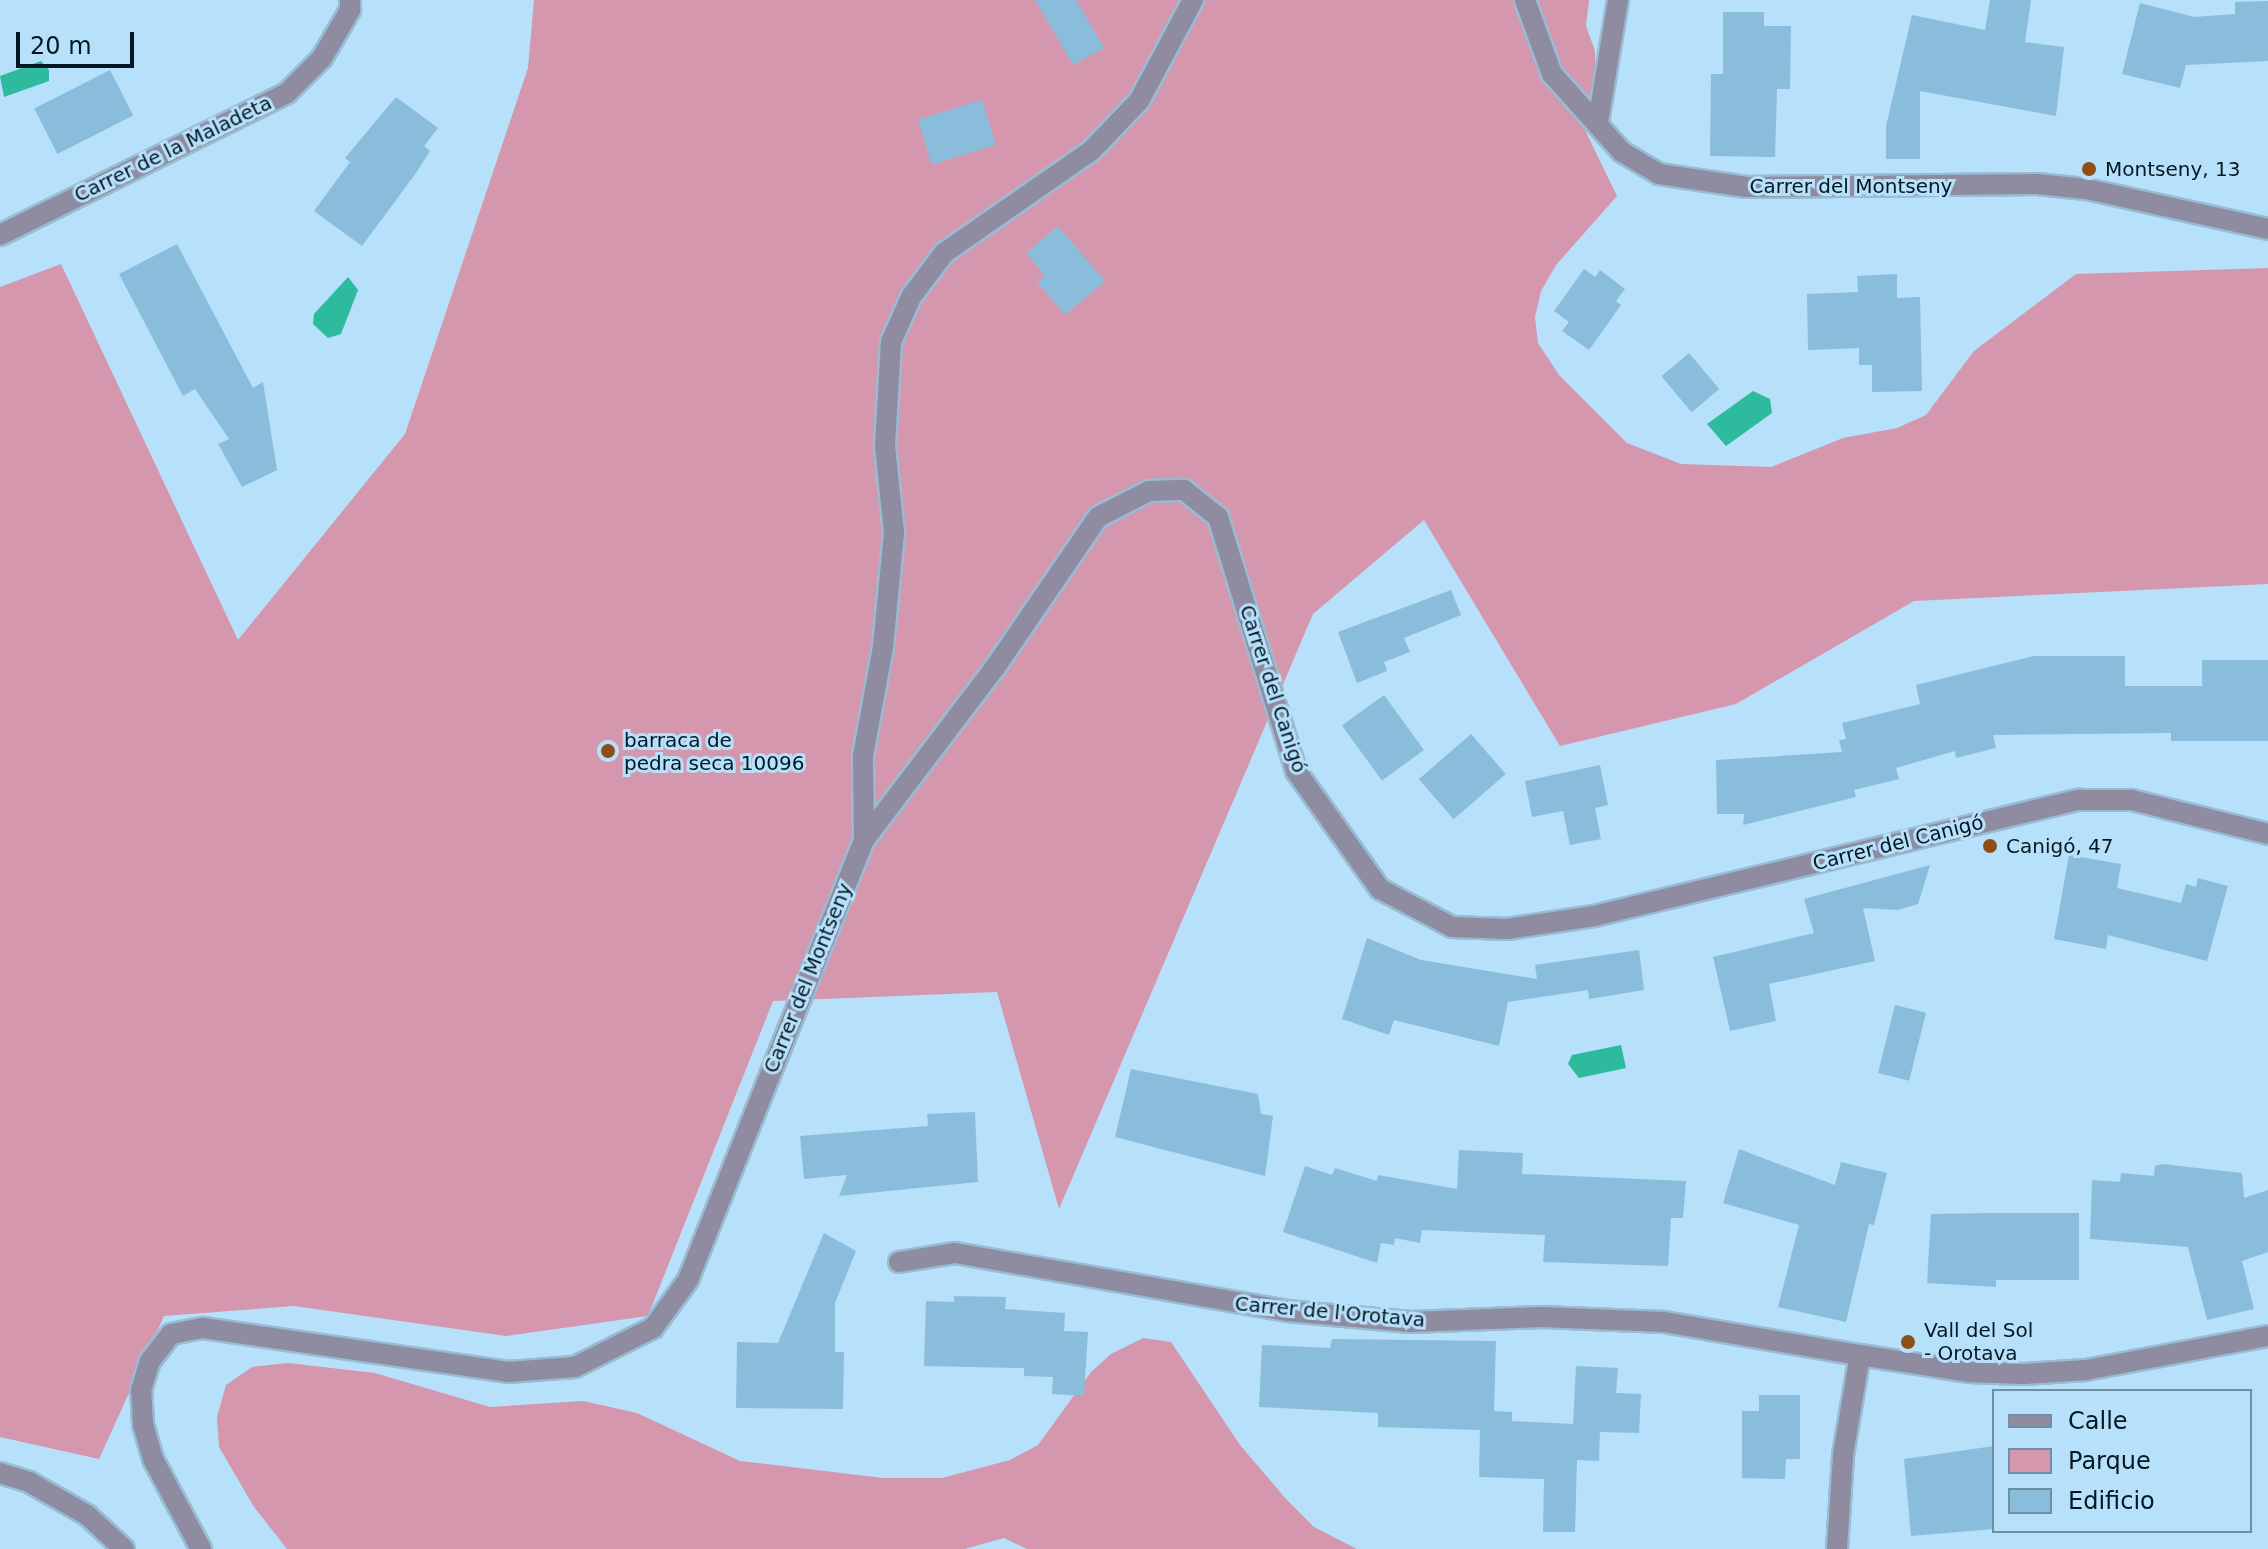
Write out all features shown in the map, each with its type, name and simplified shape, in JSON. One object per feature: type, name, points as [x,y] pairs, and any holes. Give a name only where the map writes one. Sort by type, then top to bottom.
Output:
[{"type":"street","name":"Carrer de la Maladeta","points":[[0,235],[287,93],[322,58],[350,10],[350,0]]},
{"type":"street","name":"Carrer del Montseny","points":[[201,1549],[153,1459],[143,1424],[141,1390],[150,1361],[171,1334],[203,1328],[508,1372],[575,1367],[653,1328],[688,1280],[864,840],[863,756],[883,647],[894,533],[885,446],[891,342],[911,297],[944,253],[1091,151],[1139,101],[1193,0]]},
{"type":"street","name":"Carrer del Montseny","points":[[1525,0],[1552,74],[1578,108],[1598,122],[1622,152],[1659,174],[1746,187],[2037,184],[2086,189],[2268,229]]},
{"type":"street","points":[[1598,122],[1618,0]]},
{"type":"street","name":"Carrer del Canigó","points":[[864,840],[994,669],[1098,517],[1149,491],[1184,490],[1218,517],[1296,771],[1380,889],[1452,927],[1507,929],[1594,916],[2079,800],[2132,800],[2268,834]]},
{"type":"street","name":"Carrer de l'Orotava","points":[[899,1262],[955,1253],[1067,1269],[1240,1304],[1411,1322],[1542,1317],[1664,1322],[1953,1371],[2024,1374],[2171,1356],[2268,1336]]},
{"type":"street","points":[[1837,1549],[1843,1455],[1860,1355]]},
{"type":"street","points":[[0,1473],[29,1482],[87,1515],[124,1549]]},
{"type":"green space","points":[[534,0],[1589,0],[1586,26],[1595,51],[1595,77],[1584,128],[1617,196],[1556,265],[1541,291],[1535,317],[1538,343],[1559,375],[1627,443],[1681,464],[1771,467],[1843,438],[1897,428],[1926,415],[1974,351],[2076,274],[2268,268],[2268,584],[1914,601],[1736,704],[1560,746],[1424,520],[1313,614],[1059,1209],[997,992],[773,1001],[648,1316],[506,1336],[294,1306],[164,1316],[99,1459],[0,1437],[0,287],[61,264],[238,640],[405,434],[528,68]]},
{"type":"green space","points":[[1143,1338],[1171,1342],[1240,1445],[1286,1499],[1314,1527],[1357,1549],[1027,1549],[1004,1538],[965,1549],[287,1549],[254,1507],[219,1447],[217,1417],[226,1385],[252,1367],[288,1363],[375,1373],[490,1407],[583,1401],[637,1413],[740,1461],[883,1478],[942,1478],[1010,1460],[1038,1445],[1091,1372],[1111,1354]]},
{"type":"shaded area","points":[[41,61],[49,70],[49,81],[4,97],[0,76]]},
{"type":"shaded area","points":[[348,277],[358,290],[341,334],[328,338],[313,324],[314,314]]},
{"type":"shaded area","points":[[1753,391],[1770,399],[1772,413],[1726,446],[1707,424]]},
{"type":"shaded area","points":[[1621,1045],[1626,1068],[1579,1078],[1568,1064],[1572,1055]]},
{"type":"building","points":[[1035,0],[1076,0],[1104,48],[1073,65]]},
{"type":"building","points":[[1990,0],[2031,0],[2025,42],[2064,47],[2056,116],[1920,91],[1920,159],[1886,159],[1886,126],[1912,15],[1985,30]]},
{"type":"building","points":[[2268,1],[2268,61],[2186,65],[2180,88],[2122,74],[2140,3],[2194,17],[2235,14],[2235,2]]},
{"type":"building","points":[[1723,12],[1764,12],[1764,26],[1791,26],[1790,89],[1777,89],[1775,157],[1710,156],[1711,74],[1723,74]]},
{"type":"building","points":[[110,70],[133,115],[57,154],[34,109]]},
{"type":"building","points":[[396,97],[438,128],[424,146],[430,151],[416,173],[362,246],[314,211],[350,162],[345,158]]},
{"type":"building","points":[[982,100],[996,145],[932,165],[918,120]]},
{"type":"building","points":[[1058,226],[1105,281],[1065,315],[1037,282],[1045,276],[1026,253]]},
{"type":"building","points":[[177,244],[253,388],[263,382],[277,470],[242,487],[218,444],[229,439],[195,389],[183,396],[119,274]]},
{"type":"building","points":[[1584,269],[1595,277],[1600,270],[1625,289],[1616,301],[1621,305],[1589,350],[1562,331],[1569,322],[1554,311]]},
{"type":"building","points":[[1897,274],[1897,298],[1920,297],[1922,391],[1872,392],[1872,365],[1859,365],[1859,348],[1808,350],[1807,294],[1858,292],[1857,276]]},
{"type":"building","points":[[1689,353],[1719,389],[1692,412],[1661,376]]},
{"type":"building","points":[[1451,590],[1461,615],[1404,638],[1410,652],[1384,662],[1387,671],[1357,683],[1338,632]]},
{"type":"building","points":[[2034,656],[2125,656],[2125,686],[2202,686],[2202,660],[2268,660],[2268,741],[2171,741],[2171,733],[1993,735],[1996,748],[1956,758],[1955,751],[1896,768],[1899,779],[1854,790],[1856,797],[1743,825],[1744,814],[1717,814],[1716,760],[1842,752],[1839,740],[1846,739],[1842,723],[1920,704],[1916,685]]},
{"type":"building","points":[[1384,695],[1424,750],[1382,781],[1342,726]]},
{"type":"building","points":[[1471,734],[1506,774],[1454,819],[1419,779]]},
{"type":"building","points":[[1600,765],[1608,805],[1595,808],[1601,839],[1570,845],[1563,811],[1532,817],[1525,781]]},
{"type":"building","points":[[2069,855],[2121,864],[2117,888],[2181,903],[2186,884],[2196,887],[2198,878],[2228,886],[2207,961],[2108,935],[2106,949],[2054,939]]},
{"type":"building","points":[[1930,865],[1918,904],[1898,910],[1863,908],[1875,961],[1769,984],[1776,1021],[1730,1031],[1713,957],[1814,933],[1804,899]]},
{"type":"building","points":[[1367,938],[1421,960],[1537,979],[1535,965],[1639,950],[1644,990],[1589,999],[1588,990],[1508,1002],[1499,1046],[1394,1020],[1389,1035],[1342,1019]]},
{"type":"building","points":[[1895,1005],[1926,1013],[1909,1081],[1878,1073]]},
{"type":"building","points":[[1131,1069],[1258,1094],[1261,1114],[1273,1116],[1265,1176],[1115,1137]]},
{"type":"building","points":[[975,1112],[978,1182],[839,1196],[847,1175],[804,1179],[800,1136],[928,1126],[927,1114]]},
{"type":"building","points":[[1739,1149],[1835,1185],[1841,1162],[1887,1173],[1874,1225],[1869,1224],[1846,1322],[1778,1307],[1799,1225],[1723,1203]]},
{"type":"building","points":[[1459,1150],[1523,1153],[1522,1174],[1686,1181],[1683,1218],[1671,1218],[1668,1266],[1543,1262],[1545,1235],[1422,1230],[1420,1243],[1395,1238],[1394,1245],[1381,1243],[1377,1263],[1283,1232],[1305,1166],[1332,1175],[1335,1168],[1377,1181],[1378,1175],[1457,1189]]},
{"type":"building","points":[[2162,1164],[2242,1173],[2244,1198],[2268,1190],[2268,1252],[2242,1261],[2254,1309],[2207,1320],[2188,1247],[2090,1239],[2092,1180],[2120,1182],[2121,1173],[2154,1176],[2155,1166]]},
{"type":"building","points":[[2079,1213],[2079,1280],[1996,1280],[1996,1287],[1927,1283],[1931,1214]]},
{"type":"building","points":[[824,1233],[856,1251],[835,1303],[835,1352],[844,1352],[843,1409],[736,1408],[737,1342],[778,1343]]},
{"type":"building","points":[[954,1296],[1006,1297],[1005,1309],[1065,1313],[1064,1331],[1088,1332],[1084,1396],[1052,1394],[1053,1377],[1024,1376],[1024,1368],[924,1366],[926,1301],[954,1302]]},
{"type":"building","points":[[1332,1339],[1496,1341],[1494,1411],[1512,1412],[1512,1421],[1573,1424],[1576,1366],[1618,1368],[1616,1393],[1641,1394],[1639,1433],[1600,1432],[1599,1461],[1577,1460],[1575,1532],[1543,1532],[1544,1479],[1479,1477],[1480,1430],[1378,1427],[1378,1413],[1259,1407],[1262,1345],[1330,1348]]},
{"type":"building","points":[[1759,1395],[1800,1395],[1800,1459],[1786,1459],[1785,1479],[1742,1478],[1742,1411],[1759,1411]]},
{"type":"building","points":[[1992,1446],[1992,1529],[1911,1536],[1904,1459]]},
{"type":"place","name":"Montseny, 13","points":[[2089,169]]},
{"type":"place","name":"barraca de pedra seca 10096","points":[[608,751]]},
{"type":"place","name":"Canigó, 47","points":[[1990,846]]},
{"type":"place","name":"Vall del Sol - Orotava","points":[[1908,1342]]}]
